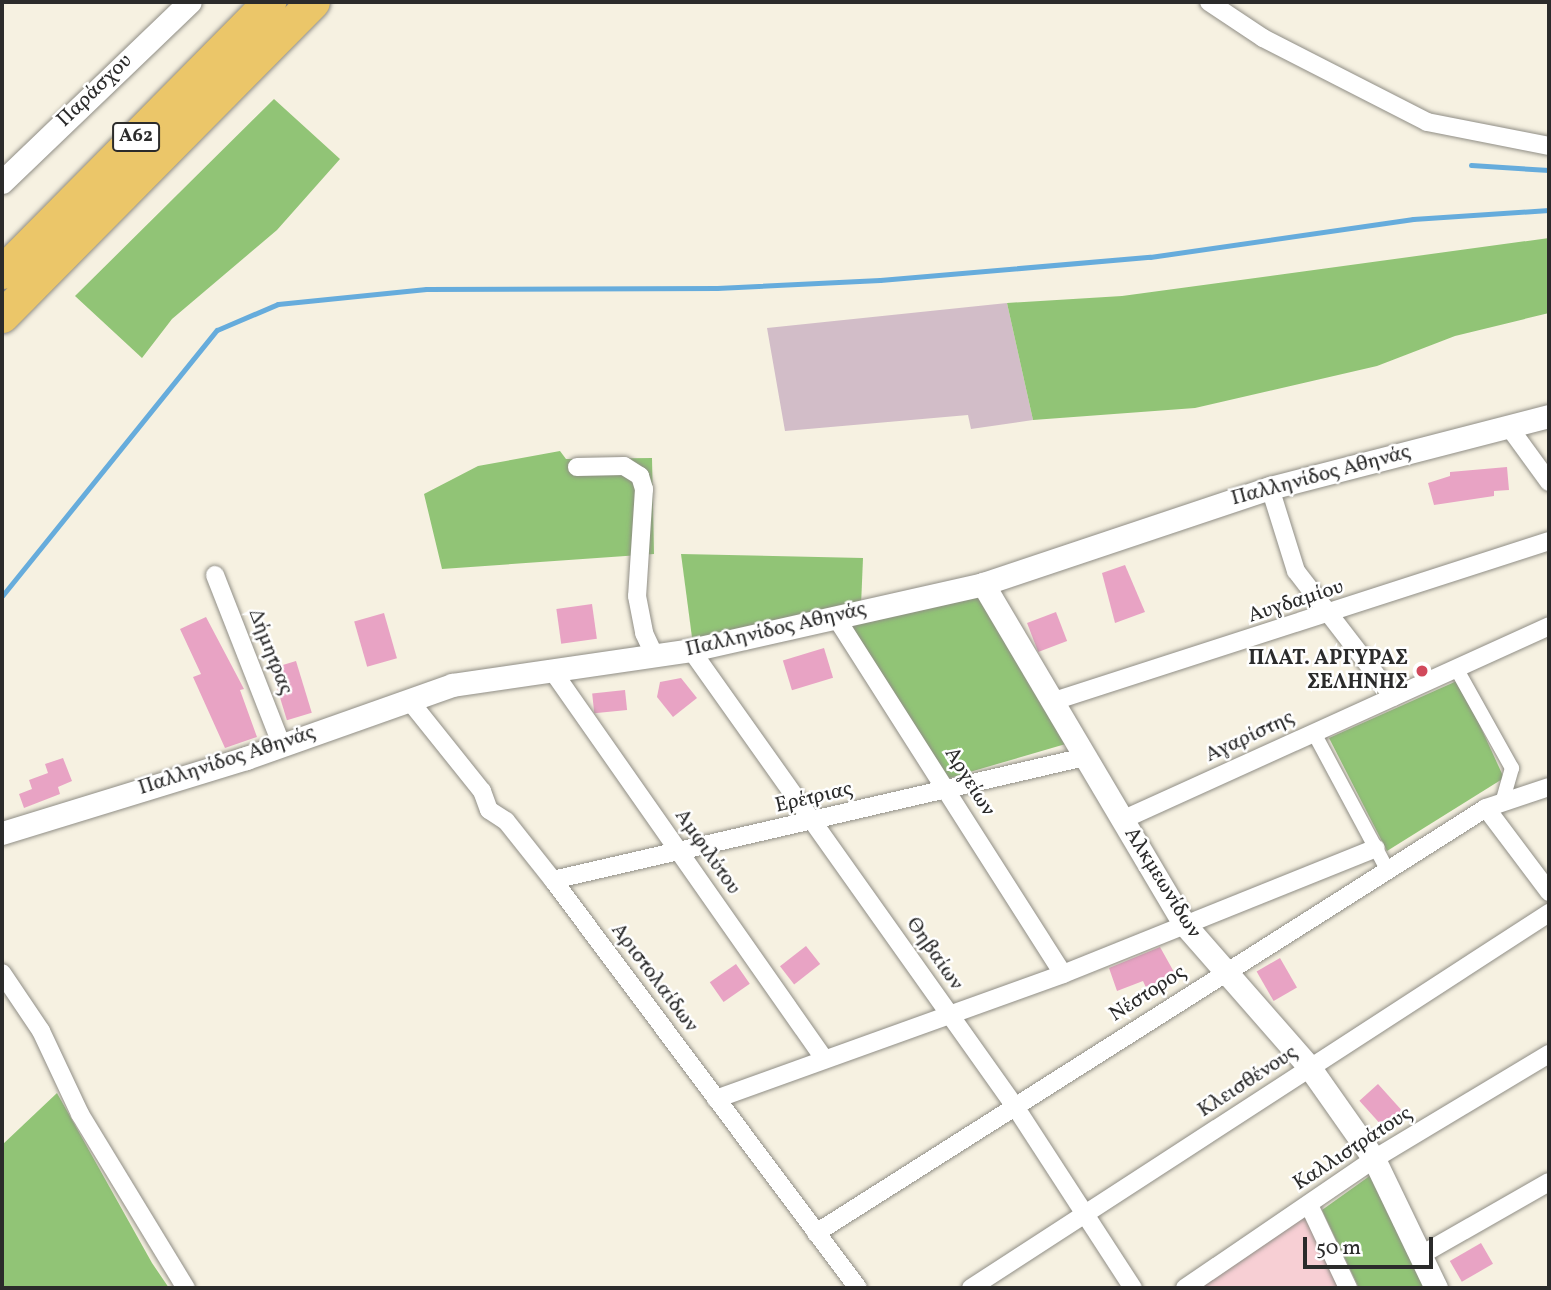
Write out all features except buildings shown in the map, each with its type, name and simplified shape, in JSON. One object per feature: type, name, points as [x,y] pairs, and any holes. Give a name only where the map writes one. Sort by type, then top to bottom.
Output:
[{"type":"highway","name":"Α62","points":[[2,272],[270,2]]},
{"type":"highway","name":"Α62","points":[[2,316],[313,2]]},
{"type":"street","name":"Παράσχου","points":[[2,183],[190,2]]},
{"type":"street","points":[[1209,2],[1263,38],[1427,122],[1549,146]]},
{"type":"street","name":"Παλληνίδος Αθηνάς","points":[[2,833],[282,746],[452,685],[655,657],[983,584],[1270,488],[1549,416]]},
{"type":"street","points":[[1509,427],[1549,482]]},
{"type":"street","points":[[577,467],[624,466],[640,476],[644,489],[638,596],[644,633],[655,657]]},
{"type":"street","points":[[1270,488],[1296,571],[1393,697]]},
{"type":"street","name":"Αυγδαμίου","points":[[1054,701],[1329,615],[1549,541]]},
{"type":"street","name":"Δήμητρας","points":[[215,575],[282,746]]},
{"type":"street","name":"Αλκμεωνίδων","points":[[983,584],[1185,925],[1223,972],[1310,1068],[1374,1159],[1436,1288]]},
{"type":"street","name":"Αργείων","points":[[835,616],[1063,974]]},
{"type":"street","name":"Αγαρίστης","points":[[1122,820],[1549,626]]},
{"type":"street","name":"Θηβαίων","points":[[691,650],[1016,1108],[1133,1288]]},
{"type":"street","points":[[1456,668],[1511,768],[1494,806],[1549,892]]},
{"type":"street","name":"Αμφιλύτου","points":[[554,673],[823,1057]]},
{"type":"street","name":"Αριστολαίδων","points":[[409,700],[482,791],[489,810],[506,821],[553,880],[858,1288]]},
{"type":"street","points":[[1314,733],[1387,869]]},
{"type":"street","name":"Ερέτριας","points":[[553,880],[814,822],[1085,757]]},
{"type":"street","name":"Νέστορος","points":[[816,1233],[1016,1108],[1223,972],[1387,869],[1494,806],[1549,787]]},
{"type":"street","name":"Νέστορος","points":[[716,1099],[823,1057],[1063,974],[1376,848]]},
{"type":"street","name":"Κλεισθένους","points":[[971,1288],[1549,913]]},
{"type":"street","points":[[2,973],[41,1031],[80,1114],[186,1288]]},
{"type":"street","name":"Καλλιστράτους","points":[[1185,1288],[1374,1159],[1549,1054]]},
{"type":"street","points":[[1421,1255],[1549,1182]]},
{"type":"street","points":[[1309,1205],[1348,1288]]},
{"type":"shaded area","points":[[1007,303],[1033,420],[971,429],[968,415],[785,431],[767,328]]},
{"type":"shaded area","points":[[1305,1213],[1339,1288],[1193,1288]]},
{"type":"green space","points":[[274,99],[340,159],[277,230],[172,319],[142,358],[75,296]]},
{"type":"green space","points":[[1549,238],[1549,313],[1455,336],[1377,366],[1195,408],[1033,420],[1007,303],[1122,296]]},
{"type":"green space","points":[[560,451],[566,459],[652,458],[654,554],[442,569],[424,494],[478,466]]},
{"type":"green space","points":[[681,554],[863,558],[861,606],[693,645]]},
{"type":"green space","points":[[978,594],[1069,743],[946,779],[847,621]]},
{"type":"green space","points":[[1459,680],[1504,778],[1387,851],[1329,738]]},
{"type":"green space","points":[[57,1093],[152,1263],[169,1288],[2,1288],[2,1145]]},
{"type":"green space","points":[[1371,1175],[1427,1288],[1359,1288],[1322,1210]]},
{"type":"waterway","points":[[1471,165],[1549,170]]},
{"type":"waterway","points":[[2,596],[217,330],[278,304],[426,289],[717,288],[880,280],[1150,257],[1413,219],[1549,210]]},
{"type":"place","name":"ΠΛΑΤ. ΑΡΓΥΡΑΣ ΣΕΛΗΝΗΣ","points":[[1422,671]]}]
